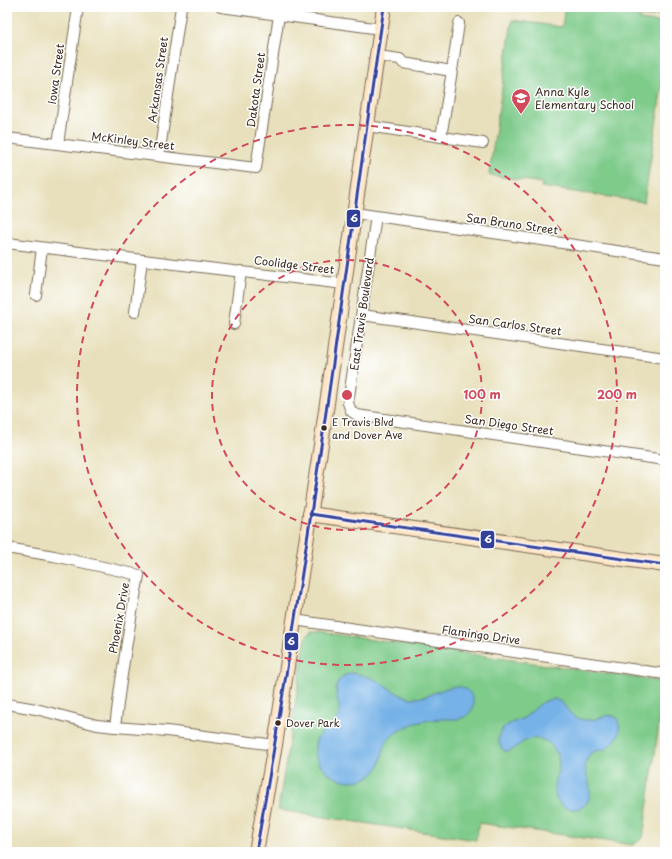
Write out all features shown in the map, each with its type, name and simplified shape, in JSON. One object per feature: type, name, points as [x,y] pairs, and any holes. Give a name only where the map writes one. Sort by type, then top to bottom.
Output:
[{"type":"main road","name":"East Travis Boulevard","points":[[256,852],[275,745],[322,438],[384,7]]},
{"type":"main road","points":[[310,514],[665,565]]},
{"type":"street","name":"Iowa Street","points":[[58,144],[78,7]]},
{"type":"street","name":"Arkansas Street","points":[[159,156],[180,7]]},
{"type":"street","points":[[221,7],[381,29]]},
{"type":"street","name":"Dakota Street","points":[[256,168],[279,15]]},
{"type":"street","points":[[441,137],[459,23]]},
{"type":"street","points":[[377,56],[400,59],[404,63],[452,71]]},
{"type":"street","points":[[367,126],[483,144]]},
{"type":"street","name":"McKinley Street","points":[[7,138],[256,168]]},
{"type":"street","name":"San Bruno Street","points":[[355,213],[665,258]]},
{"type":"street","name":"East Travis Boulevard","points":[[351,411],[348,403],[376,216]]},
{"type":"street","name":"Coolidge Street","points":[[7,243],[344,284]]},
{"type":"street","points":[[36,295],[42,248]]},
{"type":"street","points":[[135,312],[142,260]]},
{"type":"street","name":"Coolidge Street","points":[[234,324],[241,271]]},
{"type":"street","name":"San Carlos Street","points":[[362,315],[665,358]]},
{"type":"street","name":"San Diego Street","points":[[351,411],[357,415],[665,460]]},
{"type":"street","name":"Phoenix Drive","points":[[7,548],[54,556],[139,576],[128,637],[115,727]]},
{"type":"street","name":"Flamingo Drive","points":[[294,620],[665,674]]},
{"type":"street","points":[[7,704],[36,709],[97,725],[168,731],[275,745]]},
{"type":"green space","points":[[565,7],[640,17],[640,20],[665,23],[665,67],[644,202],[541,187],[542,183],[489,175],[512,20],[562,27]]},
{"type":"green space","points":[[642,7],[665,7],[665,16],[653,14],[653,17],[641,16]]},
{"type":"green space","name":"Dover Park","points":[[310,632],[665,682],[643,838],[633,845],[479,823],[476,840],[278,810],[306,637]]},
{"type":"water","points":[[351,673],[371,678],[398,694],[410,698],[422,697],[451,687],[464,688],[472,696],[473,706],[469,714],[462,718],[441,719],[412,724],[388,740],[380,765],[373,774],[361,780],[354,781],[339,779],[327,772],[322,767],[318,761],[315,748],[318,736],[337,719],[339,713],[336,693],[338,682],[343,676]]},
{"type":"water","points":[[555,699],[560,701],[571,714],[580,719],[590,720],[606,716],[614,716],[617,718],[620,730],[616,739],[606,749],[594,751],[588,757],[586,769],[590,786],[589,798],[585,805],[578,808],[572,809],[563,806],[559,803],[555,795],[554,785],[559,768],[559,762],[558,756],[550,744],[538,739],[532,739],[527,740],[510,751],[506,751],[502,749],[499,743],[499,736],[503,728],[525,717],[538,705]]},
{"type":"transit line","name":"6","points":[[256,852],[308,536],[384,7]]},
{"type":"transit line","name":"6","points":[[310,514],[665,565]]},
{"type":"place","name":"Anna Kyle Elementary School","points":[[521,115]]},
{"type":"place","name":"E Travis Blvd and Dover Ave","points":[[324,428]]},
{"type":"place","name":"Dover Park","points":[[278,723]]}]
